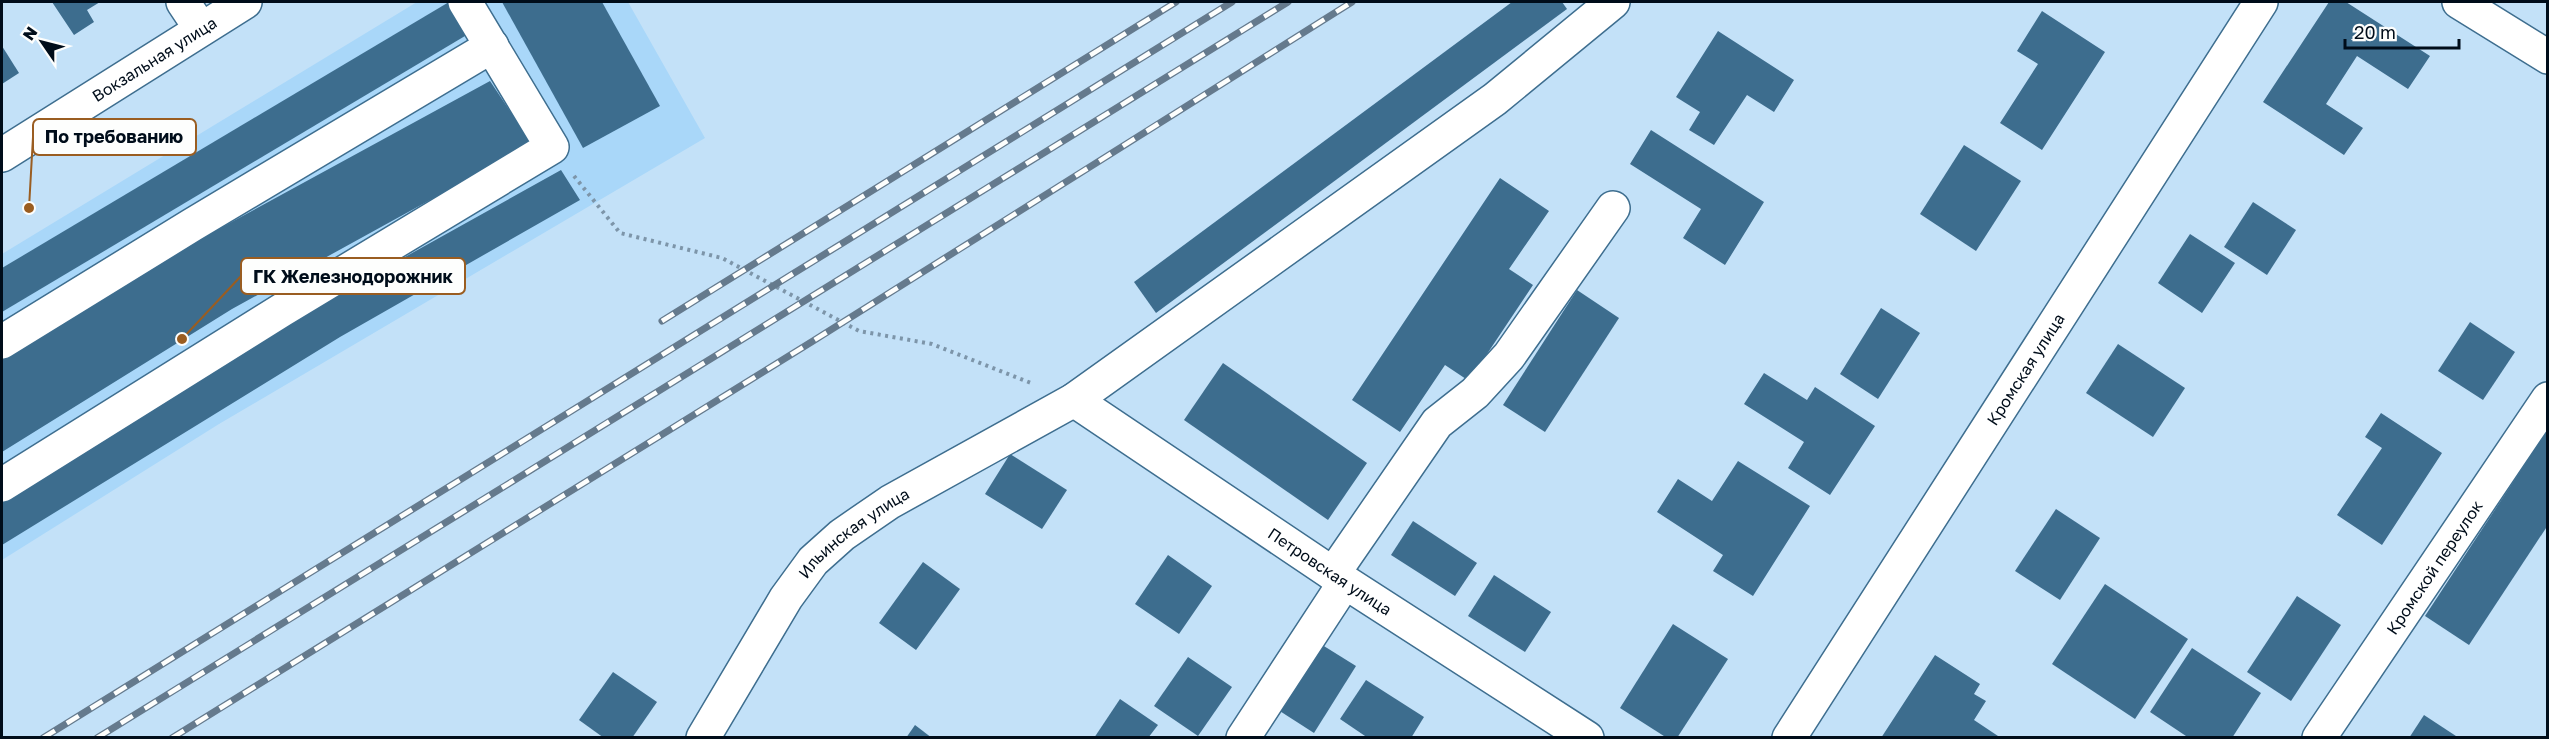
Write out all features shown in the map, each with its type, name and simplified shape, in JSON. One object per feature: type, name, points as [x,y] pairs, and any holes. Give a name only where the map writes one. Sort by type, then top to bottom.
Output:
[{"type":"street","points":[[183,2],[201,29]]},
{"type":"street","name":"Вокзальная улица","points":[[2,154],[245,2]]},
{"type":"street","points":[[2,485],[282,310],[552,147],[465,2]]},
{"type":"street","name":"Ильинская улица","points":[[703,738],[786,598],[813,561],[842,535],[890,502],[1074,400],[1495,99],[1613,2]]},
{"type":"street","name":"Кромская улица","points":[[1789,738],[2261,2]]},
{"type":"street","points":[[2459,2],[2547,57]]},
{"type":"street","points":[[2,342],[192,225],[492,46]]},
{"type":"street","points":[[1243,738],[1339,578],[1437,423],[1475,393],[1509,356],[1613,208]]},
{"type":"street","name":"Кромской переулок","points":[[2319,738],[2547,399]]},
{"type":"street","name":"Петровская улица","points":[[1074,400],[1339,578],[1587,738]]},
{"type":"path","points":[[552,147],[620,233],[722,258],[859,331],[932,344],[1074,400]]},
{"type":"shaded area","points":[[417,2],[628,2],[705,138],[219,424],[2,560],[2,254]]},
{"type":"building","points":[[52,2],[100,2],[87,10],[94,22],[74,35]]},
{"type":"building","points":[[449,2],[470,33],[2,312],[2,268]]},
{"type":"building","points":[[502,2],[602,2],[660,106],[583,148]]},
{"type":"building","points":[[1512,2],[1562,2],[1567,9],[1156,313],[1134,282]]},
{"type":"building","points":[[2329,2],[2346,2],[2430,56],[2408,89],[2357,56],[2326,104],[2363,128],[2344,155],[2263,102]]},
{"type":"building","points":[[2042,11],[2105,52],[2042,150],[2000,123],[2038,64],[2017,51]]},
{"type":"building","points":[[1718,31],[1794,80],[1774,112],[1747,95],[1714,145],[1689,130],[1700,112],[1676,97]]},
{"type":"building","points":[[2,46],[19,73],[2,84]]},
{"type":"building","points":[[490,81],[532,144],[232,309],[2,452],[2,358],[215,231]]},
{"type":"building","points":[[1651,130],[1764,202],[1725,265],[1683,238],[1701,209],[1630,164]]},
{"type":"building","points":[[1964,145],[2021,181],[1976,251],[1920,214]]},
{"type":"building","points":[[561,170],[580,200],[340,337],[2,545],[2,498],[326,301]]},
{"type":"building","points":[[1500,178],[1549,211],[1509,269],[1533,285],[1469,381],[1445,365],[1400,432],[1352,400]]},
{"type":"building","points":[[2253,202],[2296,230],[2267,275],[2224,247]]},
{"type":"building","points":[[2190,234],[2235,263],[2202,313],[2158,283]]},
{"type":"building","points":[[1577,290],[1619,318],[1545,432],[1503,405]]},
{"type":"building","points":[[1881,308],[1920,333],[1878,399],[1840,374]]},
{"type":"building","points":[[2470,322],[2515,352],[2483,400],[2438,371]]},
{"type":"building","points":[[2118,344],[2185,388],[2153,437],[2086,393]]},
{"type":"building","points":[[1223,363],[1367,463],[1328,520],[1184,420]]},
{"type":"building","points":[[1764,373],[1807,400],[1815,387],[1875,426],[1830,495],[1788,468],[1804,442],[1744,404]]},
{"type":"building","points":[[2381,413],[2442,453],[2382,545],[2337,515],[2382,448],[2365,437]]},
{"type":"building","points":[[2546,432],[2548,525],[2469,645],[2425,616]]},
{"type":"building","points":[[1010,454],[1067,490],[1042,529],[985,494]]},
{"type":"building","points":[[1738,461],[1810,506],[1753,596],[1713,571],[1723,555],[1657,512],[1678,479],[1712,501]]},
{"type":"building","points":[[2056,509],[2100,538],[2060,600],[2015,571]]},
{"type":"building","points":[[1413,521],[1477,563],[1455,596],[1391,555]]},
{"type":"building","points":[[1168,555],[1212,586],[1179,634],[1135,604]]},
{"type":"building","points":[[923,562],[960,589],[916,650],[879,623]]},
{"type":"building","points":[[1494,575],[1551,612],[1525,652],[1468,616]]},
{"type":"building","points":[[2105,584],[2188,639],[2135,719],[2052,664]]},
{"type":"building","points":[[2297,596],[2341,625],[2291,701],[2247,672]]},
{"type":"building","points":[[1673,624],[1728,659],[1677,738],[1667,738],[1620,708]]},
{"type":"building","points":[[1311,638],[1356,666],[1314,733],[1269,704]]},
{"type":"building","points":[[2192,648],[2261,693],[2232,738],[2189,738],[2150,712]]},
{"type":"building","points":[[1935,655],[1980,684],[1974,694],[1986,701],[1974,720],[2001,738],[1881,738]]},
{"type":"building","points":[[1188,657],[1232,687],[1198,736],[1154,706]]},
{"type":"building","points":[[613,672],[657,702],[632,738],[604,738],[579,720]]},
{"type":"building","points":[[1366,680],[1424,717],[1411,738],[1368,738],[1340,719]]},
{"type":"building","points":[[1120,699],[1158,725],[1148,738],[1094,738]]},
{"type":"building","points":[[2424,715],[2459,738],[2409,738]]},
{"type":"building","points":[[915,725],[932,738],[906,738]]},
{"type":"railway","points":[[662,321],[1176,2]]},
{"type":"railway","points":[[43,738],[1232,2]]},
{"type":"railway","points":[[97,738],[1288,2]]},
{"type":"railway","points":[[172,738],[813,341],[1352,2]]},
{"type":"place","name":"По требованию","points":[[29,208]]},
{"type":"place","name":"ГК Железнодорожник","points":[[182,339]]}]
